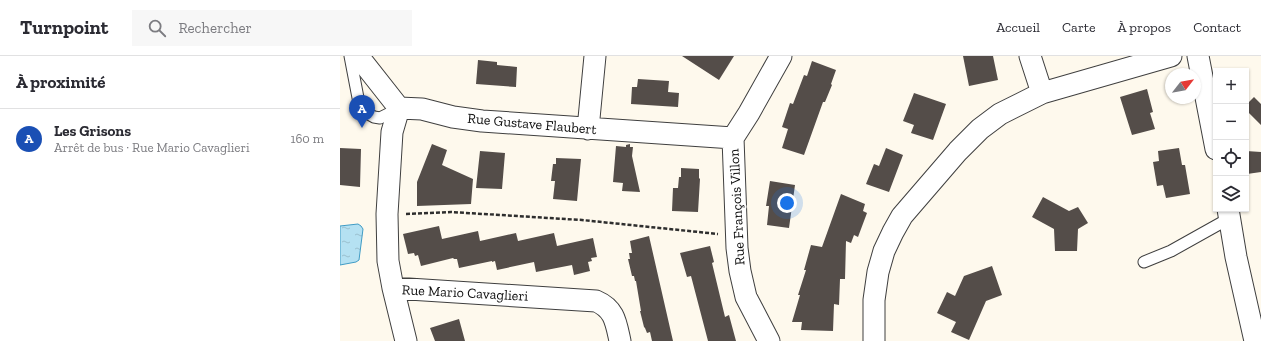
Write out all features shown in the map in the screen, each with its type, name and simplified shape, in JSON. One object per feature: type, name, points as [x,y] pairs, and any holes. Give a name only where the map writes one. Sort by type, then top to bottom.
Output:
[{"type":"street","points":[[358,56],[399,108]]},
{"type":"street","points":[[588,129],[595,56]]},
{"type":"street","name":"Rue François Villon","points":[[769,341],[746,297],[740,271],[732,138],[749,113],[781,56]]},
{"type":"street","points":[[1030,56],[1042,93]]},
{"type":"street","points":[[874,341],[874,300],[878,272],[884,251],[902,216],[958,151],[980,128],[1000,114],[1042,93],[1171,56]]},
{"type":"street","points":[[1198,56],[1214,140]]},
{"type":"street","name":"Rue Gustave Flaubert","points":[[399,108],[422,109],[453,117],[482,122],[732,138]]},
{"type":"street","name":"Rue Mario Cavaglieri","points":[[399,108],[392,132],[387,214],[388,261],[394,288],[596,301],[609,308],[613,315],[620,341]]},
{"type":"street","points":[[1229,214],[1236,257],[1254,303],[1254,341]]},
{"type":"street","points":[[394,288],[406,341]]},
{"type":"lane","points":[[350,56],[358,103],[365,112],[374,117],[380,118],[399,108]]},
{"type":"lane","points":[[1144,262],[1171,251],[1229,214]]},
{"type":"path","points":[[387,214],[452,212],[582,220],[737,236]]},
{"type":"water","points":[[358,224],[363,229],[359,260],[340,265],[340,226]]},
{"type":"building","points":[[682,56],[734,56],[719,80]]},
{"type":"building","points":[[963,56],[993,56],[998,80],[969,86]]},
{"type":"building","points":[[478,60],[497,62],[497,65],[517,67],[516,87],[476,84]]},
{"type":"building","points":[[812,61],[836,70],[831,84],[832,85],[825,102],[823,102],[804,155],[782,148],[788,129],[782,127],[790,103],[793,104],[804,75],[807,76]]},
{"type":"building","points":[[638,79],[669,81],[668,92],[679,93],[678,107],[631,104],[632,87],[637,87]]},
{"type":"building","points":[[1147,89],[1153,112],[1150,113],[1155,129],[1132,135],[1120,97]]},
{"type":"building","points":[[914,93],[946,104],[933,140],[911,133],[914,125],[903,121]]},
{"type":"building","points":[[1254,97],[1261,104],[1261,125],[1249,113],[1249,102]]},
{"type":"building","points":[[432,144],[447,150],[442,165],[473,179],[471,204],[417,206],[417,182]]},
{"type":"building","points":[[630,144],[630,147],[633,147],[632,156],[640,192],[622,191],[623,183],[613,182],[616,146],[626,147],[626,145]]},
{"type":"building","points":[[340,148],[361,149],[360,187],[340,185]]},
{"type":"building","points":[[886,148],[903,155],[889,192],[866,184],[874,164],[879,166]]},
{"type":"building","points":[[1179,148],[1182,165],[1185,165],[1190,194],[1166,198],[1163,185],[1157,186],[1153,162],[1159,161],[1158,151]]},
{"type":"building","points":[[480,151],[505,153],[502,189],[476,188]]},
{"type":"building","points":[[1249,151],[1261,152],[1261,172],[1249,174]]},
{"type":"building","points":[[556,158],[581,159],[577,201],[553,199],[555,181],[551,181],[553,164],[556,164]]},
{"type":"building","points":[[681,168],[699,169],[700,179],[698,212],[672,211],[673,188],[678,188],[679,177],[681,177]]},
{"type":"building","points":[[770,181],[795,185],[789,228],[767,225],[769,206],[766,206]]},
{"type":"building","points":[[841,194],[865,204],[863,211],[867,213],[858,237],[854,235],[851,243],[846,241],[845,279],[840,279],[839,305],[834,304],[833,331],[801,330],[802,322],[792,322],[800,295],[798,295],[806,270],[804,270],[811,245],[822,247]]},
{"type":"building","points":[[1043,197],[1069,211],[1078,207],[1088,223],[1078,229],[1077,251],[1055,251],[1054,229],[1032,217]]},
{"type":"building","points":[[439,226],[442,239],[478,231],[480,241],[516,233],[518,241],[554,233],[557,246],[593,238],[597,257],[591,258],[592,261],[588,262],[590,271],[574,275],[572,265],[536,272],[534,262],[497,270],[495,261],[459,268],[457,259],[453,258],[421,266],[418,255],[415,256],[414,253],[408,254],[403,234]]},
{"type":"building","points":[[649,236],[673,341],[652,341],[650,332],[647,333],[640,311],[636,281],[634,276],[632,276],[628,259],[630,259],[629,253],[632,253],[630,241]]},
{"type":"building","points":[[710,246],[714,262],[712,263],[725,317],[729,315],[736,341],[708,341],[691,276],[687,277],[680,253]]},
{"type":"building","points":[[992,266],[1002,295],[986,301],[969,340],[951,332],[956,322],[937,313],[947,292],[955,296],[964,276]]},
{"type":"building","points":[[459,319],[465,341],[435,341],[430,328]]},
{"type":"place","name":"Les Grisons","points":[[362,128]]}]
